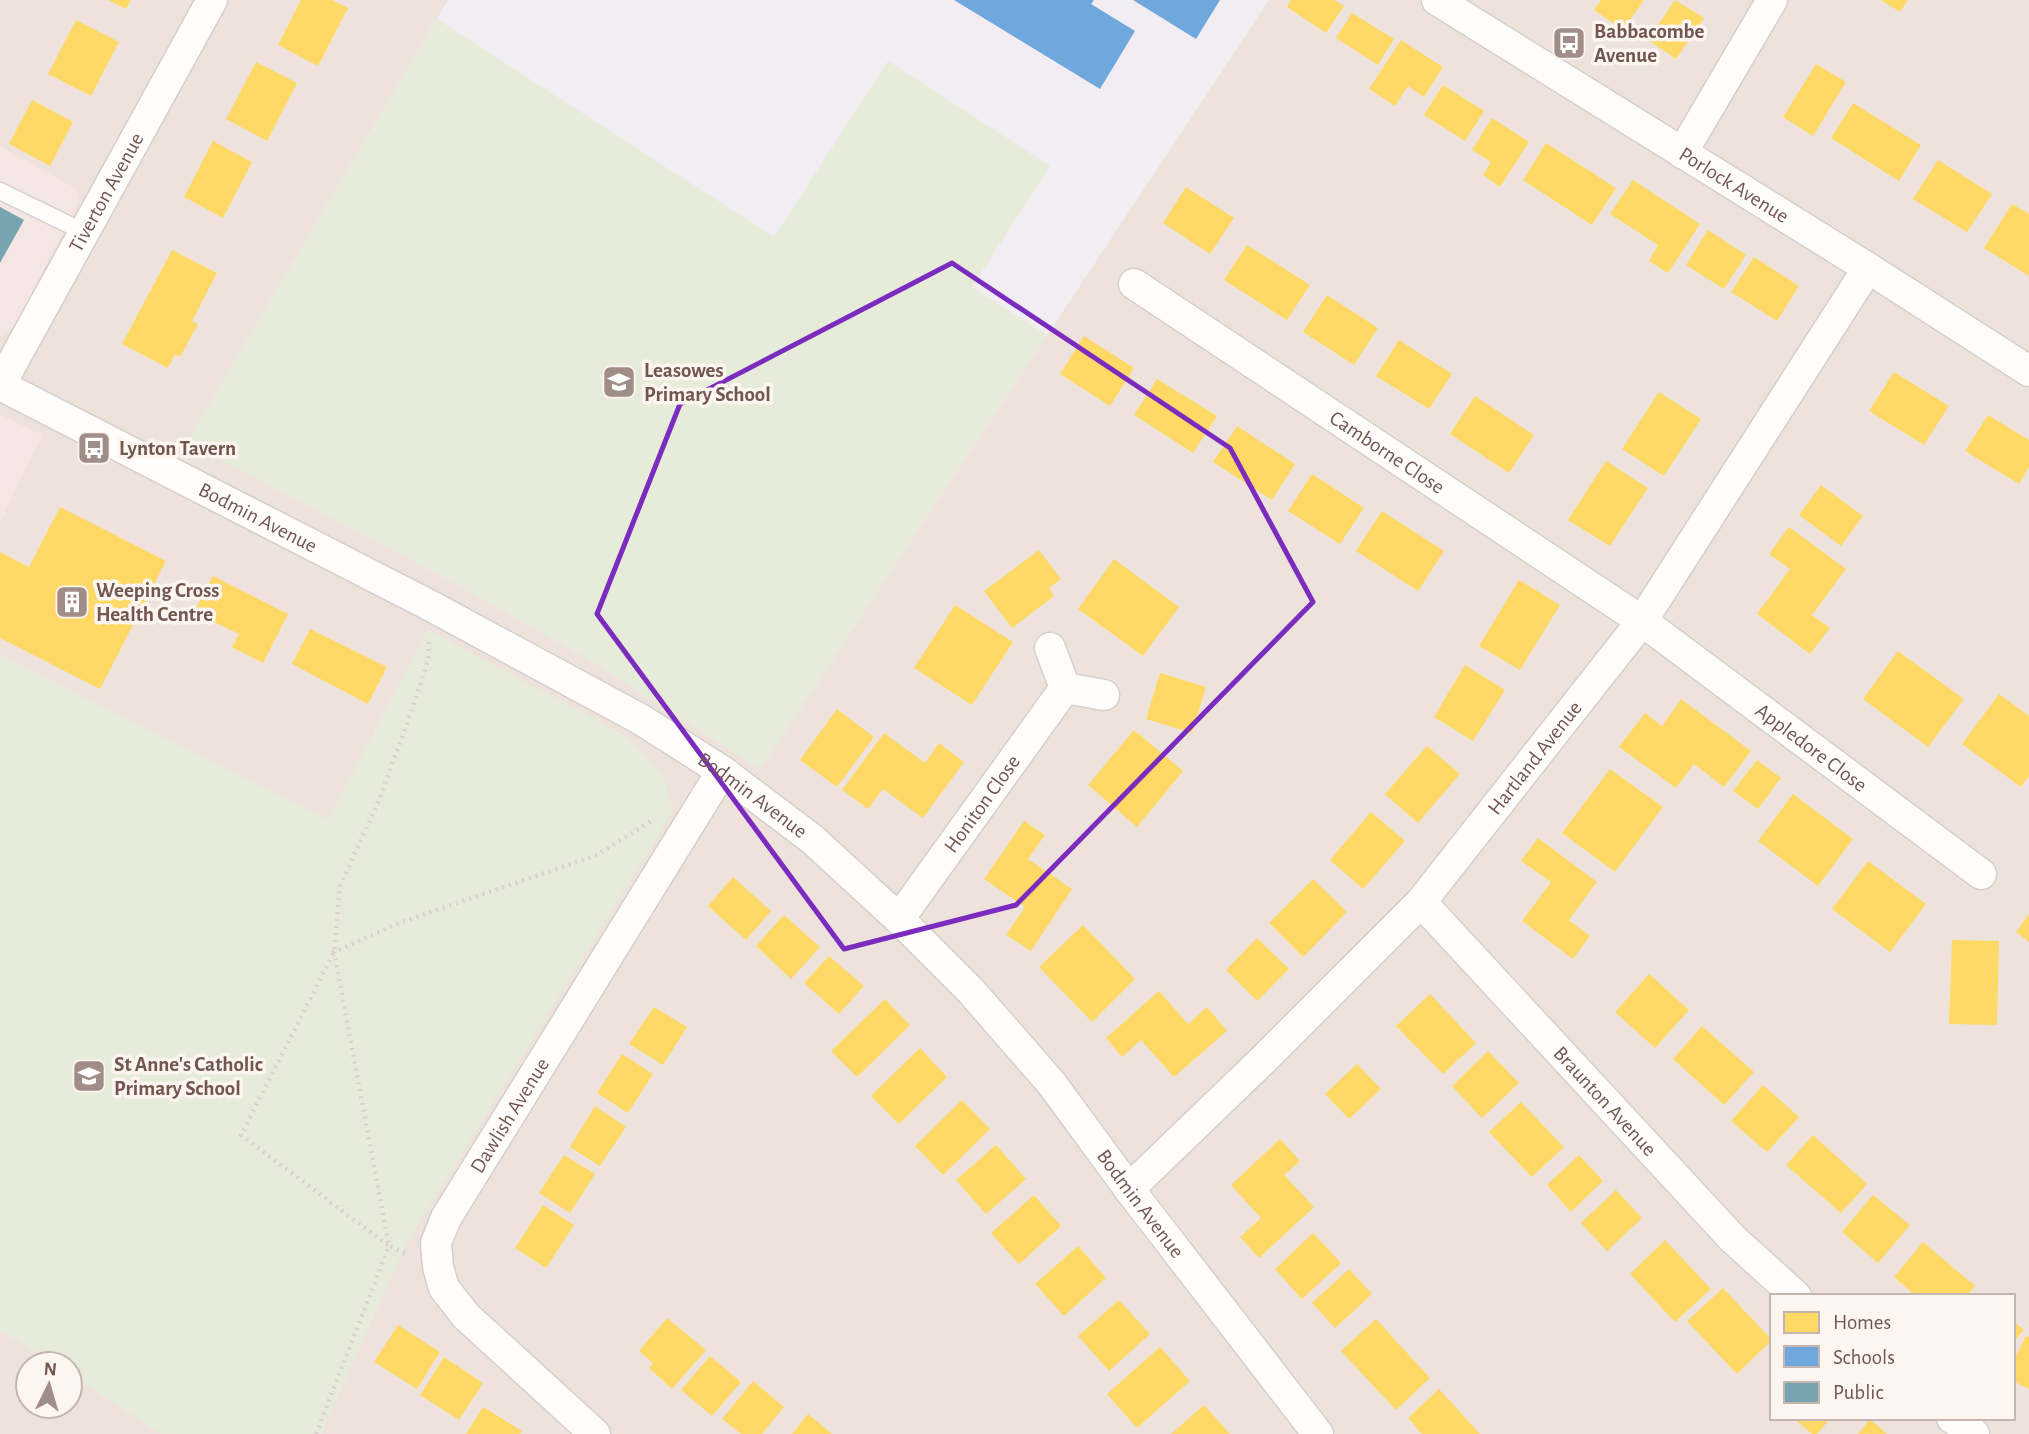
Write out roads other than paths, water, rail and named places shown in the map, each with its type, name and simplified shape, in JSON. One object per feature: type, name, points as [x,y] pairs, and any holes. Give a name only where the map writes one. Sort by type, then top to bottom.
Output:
[{"type":"street","name":"Tiverton Avenue","points":[[0,385],[212,0]]},
{"type":"street","name":"Porlock Avenue","points":[[1437,0],[2029,371]]},
{"type":"street","points":[[1682,153],[1772,0]]},
{"type":"street","name":"Hartland Avenue","points":[[1129,1189],[1264,1059],[1420,902],[1642,621],[1868,268]]},
{"type":"street","name":"Camborne Close","points":[[1134,284],[1642,621]]},
{"type":"street","name":"Bodmin Avenue","points":[[0,385],[431,606],[640,719],[722,771],[812,839],[899,919],[971,991],[1052,1084],[1129,1189],[1318,1434]]},
{"type":"street","name":"Appledore Close","points":[[1642,621],[1981,874]]},
{"type":"street","points":[[1050,648],[1065,688],[1104,695]]},
{"type":"street","name":"Honiton Close","points":[[899,919],[1065,688]]},
{"type":"street","name":"Dawlish Avenue","points":[[595,1434],[466,1316],[444,1288],[438,1268],[436,1243],[446,1218],[722,771]]},
{"type":"street","name":"Braunton Avenue","points":[[1420,902],[1733,1239],[1794,1294]]},
{"type":"street","points":[[1955,1420],[1974,1434]]},
{"type":"lane","points":[[0,191],[84,232]]},
{"type":"place","name":"Babbacombe Avenue","points":[[1569,43]]},
{"type":"place","name":"Leasowes Primary School","points":[[619,382]]},
{"type":"place","name":"Lynton Tavern","points":[[94,448]]},
{"type":"place","name":"Weeping Cross Health Centre","points":[[72,602]]},
{"type":"place","name":"St Anne's Catholic Primary School","points":[[89,1076]]}]
